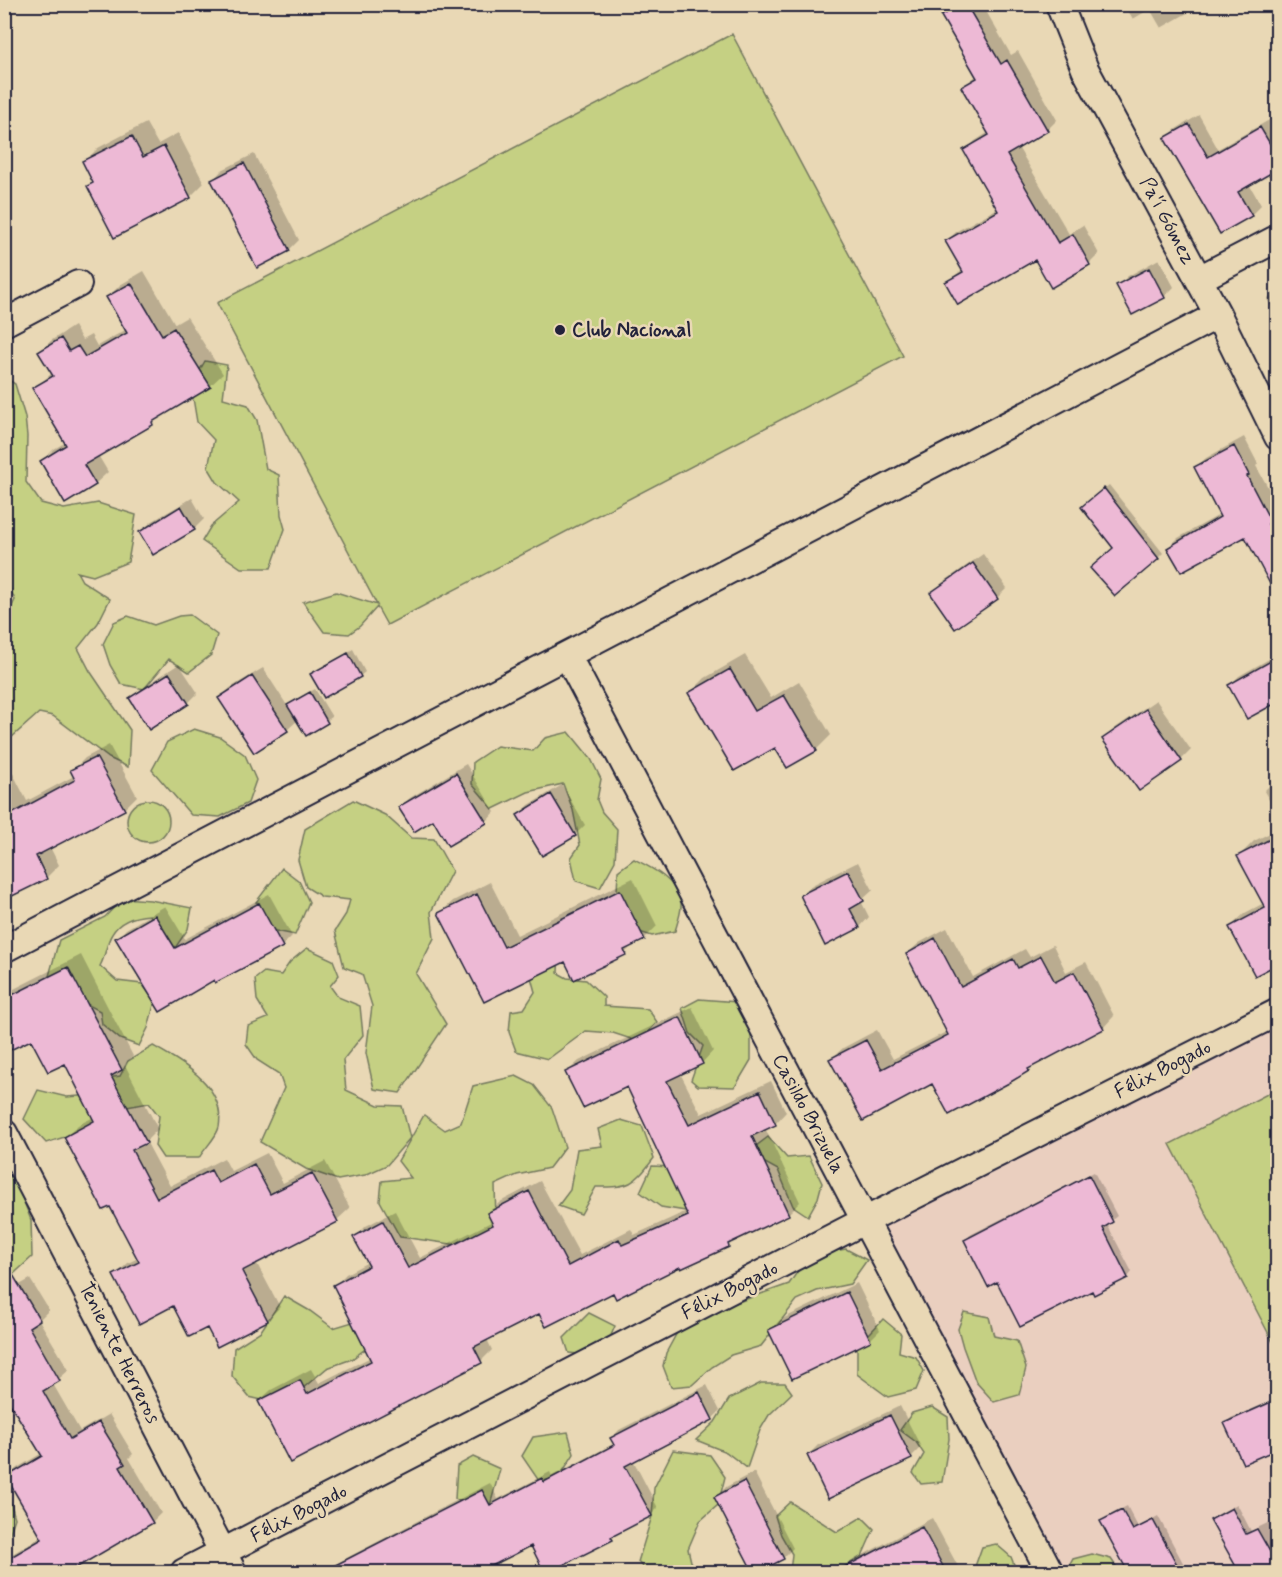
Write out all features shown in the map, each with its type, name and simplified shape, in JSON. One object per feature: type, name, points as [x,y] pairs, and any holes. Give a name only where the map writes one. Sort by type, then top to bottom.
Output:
[{"type":"street","name":"Pa'í Gómez","points":[[1059,4],[1085,69],[1218,315],[1278,437]]},
{"type":"street","points":[[1199,279],[1278,238]]},
{"type":"street","points":[[4,323],[78,284]]},
{"type":"street","points":[[4,949],[1218,315]]},
{"type":"street","name":"Casildo Brizuela","points":[[567,655],[1050,1572]]},
{"type":"street","name":"Félix Bogado","points":[[184,1572],[228,1563],[864,1221],[1278,1012]]},
{"type":"street","name":"Teniente Herreros","points":[[4,1133],[228,1563]]},
{"type":"shaded area","points":[[1277,1012],[1277,1572],[1050,1572],[864,1221]]},
{"type":"green space","name":"Club Nacional","points":[[732,34],[903,356],[387,625],[377,607],[360,626],[349,634],[324,632],[303,602],[336,592],[377,605],[217,303]]},
{"type":"green space","points":[[205,361],[227,365],[223,398],[248,405],[257,420],[266,469],[279,475],[281,515],[285,529],[271,568],[241,568],[202,541],[211,526],[239,502],[217,482],[208,467],[214,440],[197,422],[191,386]]},
{"type":"green space","points":[[4,377],[15,384],[25,417],[26,482],[41,503],[64,509],[98,503],[136,515],[128,562],[93,576],[77,572],[82,581],[110,599],[98,623],[78,648],[90,671],[130,730],[128,767],[109,758],[53,716],[39,713],[12,737],[5,733],[5,620],[15,600],[4,575]]},
{"type":"green space","points":[[190,615],[217,635],[211,655],[189,672],[169,659],[144,689],[121,684],[110,665],[103,644],[114,622],[128,616],[154,625],[179,616]]},
{"type":"green space","points":[[194,729],[220,737],[245,755],[256,780],[248,803],[220,817],[191,815],[152,770],[167,742]]},
{"type":"green space","points":[[569,732],[591,759],[601,779],[597,800],[602,812],[617,829],[615,861],[600,888],[576,881],[571,858],[580,845],[573,810],[563,784],[528,792],[493,809],[472,784],[473,762],[497,746],[533,751],[545,738]]},
{"type":"green space","points":[[148,800],[163,806],[169,821],[163,836],[148,842],[133,836],[127,821],[133,806]]},
{"type":"green space","points":[[353,800],[385,815],[411,838],[434,839],[452,871],[431,912],[434,938],[416,974],[446,1024],[400,1093],[374,1089],[366,1053],[372,1006],[362,974],[344,967],[335,931],[346,914],[350,900],[322,897],[306,887],[298,860],[305,829]]},
{"type":"green space","points":[[634,859],[663,876],[679,895],[681,906],[675,931],[652,936],[636,931],[617,892],[618,871]]},
{"type":"green space","points":[[282,868],[299,881],[309,902],[295,935],[271,930],[259,903],[256,902]]},
{"type":"green space","points":[[123,898],[150,900],[192,908],[188,929],[175,948],[164,947],[152,931],[150,915],[133,918],[119,925],[108,941],[100,966],[117,981],[142,984],[155,1001],[148,1028],[139,1046],[120,1039],[102,1024],[100,1011],[64,992],[49,976],[59,940],[105,917]]},
{"type":"green space","points":[[559,947],[558,973],[567,978],[586,980],[604,997],[604,1006],[648,1009],[657,1022],[640,1042],[613,1033],[586,1031],[548,1059],[516,1051],[509,1032],[511,1011],[524,1009],[535,992],[527,963]]},
{"type":"green space","points":[[307,948],[333,960],[339,975],[330,986],[338,997],[360,1006],[363,1035],[343,1060],[346,1090],[378,1105],[402,1106],[410,1138],[387,1165],[365,1175],[338,1180],[306,1169],[260,1142],[284,1088],[279,1074],[257,1060],[246,1044],[248,1026],[268,1018],[257,1000],[255,979],[264,972],[281,975],[290,962]]},
{"type":"green space","points":[[699,999],[738,1002],[751,1023],[751,1060],[735,1087],[698,1086],[691,1080],[703,1046],[690,1033],[682,1008]]},
{"type":"green space","points":[[153,1046],[189,1068],[209,1088],[216,1099],[219,1127],[216,1135],[199,1158],[163,1158],[155,1146],[159,1116],[149,1103],[121,1108],[77,1133],[46,1143],[24,1119],[38,1090],[67,1097],[92,1095],[108,1078],[120,1076],[128,1061]]},
{"type":"green space","points":[[516,1076],[534,1085],[552,1108],[565,1147],[549,1168],[517,1175],[495,1185],[496,1221],[507,1251],[400,1237],[380,1201],[382,1181],[411,1178],[398,1161],[424,1115],[445,1130],[461,1123],[473,1086]]},
{"type":"green space","points":[[1277,1089],[1278,1344],[1275,1346],[1170,1144]]},
{"type":"green space","points":[[621,1120],[642,1126],[654,1158],[630,1183],[596,1187],[581,1214],[558,1206],[570,1190],[577,1149],[602,1146],[598,1129]]},
{"type":"green space","points":[[768,1137],[787,1158],[809,1156],[822,1183],[818,1198],[808,1216],[793,1206],[778,1170],[747,1153]]},
{"type":"green space","points":[[4,1164],[9,1164],[31,1220],[32,1257],[5,1282]]},
{"type":"green space","points":[[652,1166],[693,1168],[698,1213],[661,1207],[640,1192]]},
{"type":"green space","points":[[846,1249],[867,1260],[850,1284],[817,1291],[797,1300],[761,1346],[731,1355],[712,1367],[692,1385],[671,1387],[663,1366],[666,1353],[679,1329],[724,1307],[789,1284],[809,1255]]},
{"type":"green space","points":[[284,1296],[333,1328],[359,1320],[385,1345],[364,1350],[352,1359],[327,1368],[283,1405],[249,1397],[232,1376],[234,1348],[261,1331]]},
{"type":"green space","points":[[964,1312],[989,1317],[994,1336],[1017,1341],[1026,1368],[1019,1395],[994,1402],[976,1382],[958,1329]]},
{"type":"green space","points":[[589,1313],[615,1326],[609,1340],[588,1355],[569,1353],[564,1338]]},
{"type":"green space","points":[[883,1319],[901,1334],[899,1352],[916,1357],[924,1371],[916,1390],[888,1397],[857,1374],[857,1347]]},
{"type":"green space","points":[[761,1383],[785,1383],[792,1393],[769,1415],[760,1430],[747,1468],[726,1452],[696,1440],[715,1422],[729,1399]]},
{"type":"green space","points":[[932,1407],[948,1417],[949,1439],[942,1482],[921,1484],[913,1473],[924,1454],[916,1442],[900,1430],[912,1413]]},
{"type":"green space","points":[[568,1432],[574,1454],[558,1479],[539,1481],[522,1456],[533,1437]]},
{"type":"green space","points":[[673,1450],[710,1455],[725,1477],[718,1505],[700,1521],[688,1549],[693,1570],[699,1572],[647,1572],[638,1562],[652,1516],[654,1488]]},
{"type":"green space","points":[[473,1457],[500,1469],[488,1513],[455,1499],[457,1466]]},
{"type":"green space","points":[[4,1480],[15,1518],[5,1548],[4,1547]]},
{"type":"green space","points":[[790,1502],[837,1532],[862,1517],[874,1529],[862,1556],[836,1572],[790,1572],[792,1554],[781,1535],[775,1516]]},
{"type":"green space","points":[[996,1544],[1011,1557],[1017,1572],[973,1572],[982,1547]]},
{"type":"green space","points":[[1092,1554],[1111,1559],[1120,1572],[1066,1572],[1073,1559]]},
{"type":"building","points":[[961,4],[966,4],[1001,64],[1007,60],[1048,131],[1007,155],[1058,243],[1073,234],[1090,265],[1051,288],[1035,260],[958,305],[945,282],[963,272],[945,241],[998,211],[963,150],[989,135],[961,87],[977,78],[941,16]]},
{"type":"building","points":[[1189,124],[1208,157],[1260,127],[1278,157],[1278,169],[1238,192],[1252,216],[1220,234],[1164,138]]},
{"type":"building","points":[[132,136],[143,157],[164,146],[191,198],[114,238],[87,186],[93,183],[82,161]]},
{"type":"building","points":[[244,163],[290,251],[257,268],[211,180]]},
{"type":"building","points":[[1149,268],[1165,298],[1132,315],[1116,285]]},
{"type":"building","points":[[131,283],[162,335],[174,328],[211,387],[152,422],[153,425],[84,465],[96,485],[65,504],[40,461],[66,445],[32,388],[53,376],[38,352],[61,338],[69,351],[78,346],[85,357],[127,333],[106,297]]},
{"type":"building","points":[[1234,446],[1271,522],[1268,524],[1278,542],[1278,599],[1245,537],[1181,572],[1167,548],[1220,517],[1194,467]]},
{"type":"building","points":[[1104,488],[1159,559],[1115,596],[1090,568],[1113,548],[1081,507]]},
{"type":"building","points":[[181,506],[195,530],[153,555],[139,532]]},
{"type":"building","points":[[973,563],[998,599],[955,629],[930,593]]},
{"type":"building","points":[[348,653],[361,677],[324,698],[310,674]]},
{"type":"building","points":[[1278,657],[1278,702],[1247,719],[1228,685]]},
{"type":"building","points":[[730,669],[755,711],[784,695],[817,751],[787,768],[775,748],[734,771],[688,693]]},
{"type":"building","points":[[169,673],[189,704],[149,730],[129,698]]},
{"type":"building","points":[[252,676],[288,731],[254,753],[218,698]]},
{"type":"building","points":[[310,692],[328,723],[306,736],[287,705]]},
{"type":"building","points":[[1146,709],[1182,761],[1139,791],[1102,739]]},
{"type":"building","points":[[96,757],[125,810],[36,856],[47,879],[4,900],[4,818],[75,780],[70,770]]},
{"type":"building","points":[[456,773],[487,823],[448,846],[433,820],[414,832],[398,807]]},
{"type":"building","points":[[551,794],[576,836],[542,856],[517,815]]},
{"type":"building","points":[[1278,835],[1278,964],[1255,976],[1229,927],[1265,908],[1237,856]]},
{"type":"building","points":[[848,871],[864,901],[850,909],[860,928],[825,946],[800,895]]},
{"type":"building","points":[[620,890],[645,940],[624,950],[626,955],[574,980],[565,962],[484,1002],[438,913],[477,894],[504,947]]},
{"type":"building","points":[[259,903],[283,947],[215,983],[214,980],[160,1012],[115,938],[155,915],[175,948]]},
{"type":"building","points":[[935,938],[961,987],[1013,959],[1018,968],[1041,956],[1055,982],[1074,972],[1104,1029],[1028,1069],[1029,1071],[1009,1083],[949,1115],[932,1084],[863,1121],[829,1059],[866,1040],[882,1069],[948,1035],[906,954]]},
{"type":"building","points":[[68,967],[122,1070],[111,1076],[147,1143],[132,1150],[157,1198],[211,1170],[218,1183],[254,1164],[270,1194],[312,1173],[338,1222],[242,1271],[268,1321],[217,1347],[207,1328],[189,1337],[173,1306],[139,1324],[113,1275],[139,1262],[110,1207],[103,1210],[64,1137],[94,1121],[65,1064],[48,1072],[31,1040],[4,1053],[4,999]]},
{"type":"building","points":[[680,1017],[703,1064],[667,1081],[689,1125],[760,1091],[776,1125],[752,1136],[789,1215],[728,1244],[729,1247],[681,1269],[680,1267],[616,1299],[613,1293],[546,1327],[539,1314],[474,1347],[482,1363],[290,1463],[258,1401],[300,1380],[307,1394],[371,1361],[333,1285],[369,1266],[353,1237],[383,1221],[408,1268],[493,1225],[487,1213],[529,1191],[568,1266],[619,1239],[622,1245],[688,1216],[627,1087],[583,1108],[565,1072]]},
{"type":"building","points":[[1089,1175],[1113,1222],[1103,1228],[1128,1278],[1094,1295],[1092,1291],[1020,1327],[997,1282],[988,1287],[964,1240]]},
{"type":"building","points":[[4,1260],[40,1320],[29,1327],[60,1381],[43,1391],[70,1439],[99,1422],[125,1464],[120,1467],[153,1523],[69,1572],[4,1572],[4,1561],[42,1539],[6,1477],[42,1456],[4,1394]]},
{"type":"building","points":[[847,1292],[871,1341],[792,1379],[768,1330]]},
{"type":"building","points":[[699,1392],[713,1420],[625,1466],[652,1516],[611,1537],[613,1540],[549,1572],[544,1572],[531,1546],[480,1572],[322,1572],[482,1490],[490,1505],[542,1478],[544,1482],[614,1445],[610,1438]]},
{"type":"building","points":[[1278,1399],[1278,1449],[1243,1464],[1224,1423]]},
{"type":"building","points":[[890,1415],[912,1459],[828,1499],[807,1455]]},
{"type":"building","points":[[744,1481],[784,1559],[758,1572],[753,1572],[714,1497]]},
{"type":"building","points":[[1232,1508],[1246,1534],[1257,1529],[1278,1566],[1278,1572],[1239,1572],[1210,1520]]},
{"type":"building","points":[[1122,1510],[1133,1530],[1153,1520],[1181,1572],[1128,1572],[1100,1521]]},
{"type":"building","points":[[922,1527],[946,1572],[835,1572]]},
{"type":"place","name":"Club Nacional","points":[[560,330]]}]
